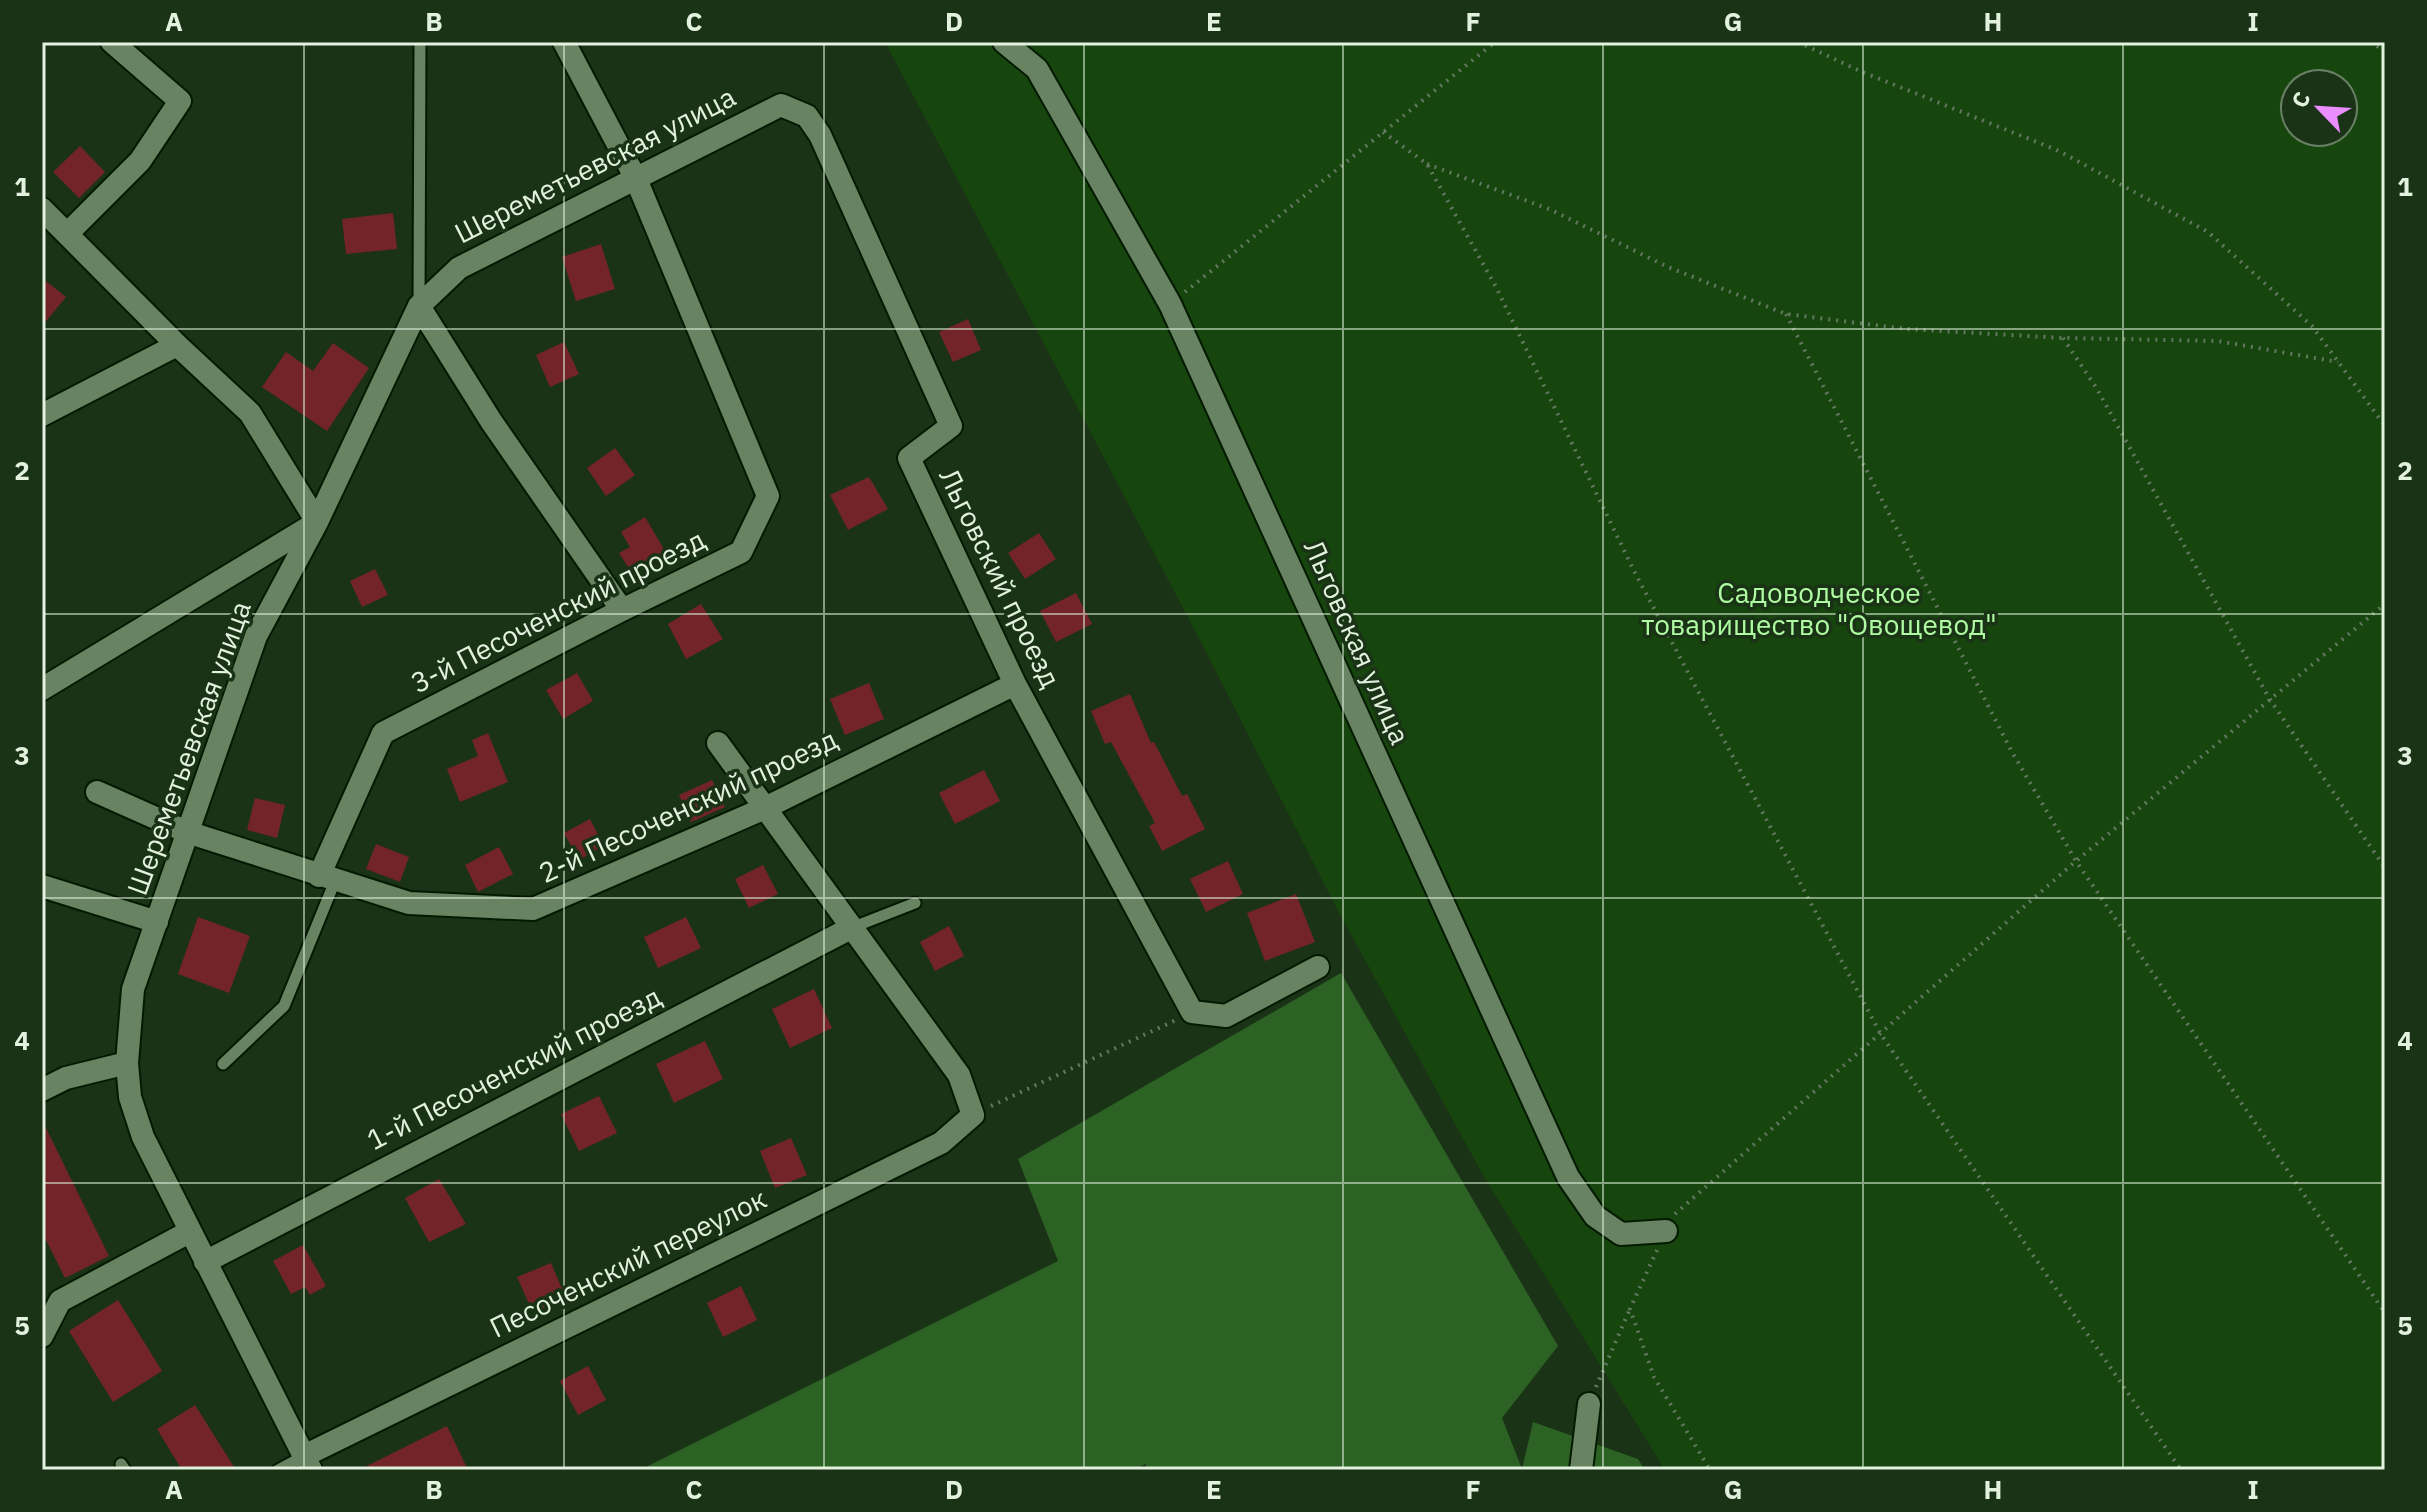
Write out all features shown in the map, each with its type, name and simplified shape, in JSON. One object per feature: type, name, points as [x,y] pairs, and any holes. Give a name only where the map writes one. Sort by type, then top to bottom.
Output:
[{"type":"street","points":[[68,233],[140,161],[180,101],[112,42]]},
{"type":"street","name":"3-й Песоченский проезд","points":[[327,878],[383,733],[741,552],[768,496],[636,179],[564,42]]},
{"type":"street","name":"Льговская улица","points":[[1004,42],[1037,69],[1170,304],[1568,1177],[1595,1216],[1621,1234],[1666,1231]]},
{"type":"street","name":"Шереметьевская улица","points":[[308,1463],[189,1232],[143,1137],[130,1097],[127,1063],[133,989],[187,832],[256,636],[317,522],[419,306],[459,268],[781,105]]},
{"type":"street","name":"Льговский проезд","points":[[781,105],[807,116],[820,135],[951,426],[909,458],[1015,684],[1192,1012]]},
{"type":"street","points":[[42,209],[177,345],[250,413],[317,522],[42,689]]},
{"type":"street","points":[[419,306],[491,421],[622,610]]},
{"type":"street","points":[[42,415],[177,345]]},
{"type":"street","name":"2-й Песоченский проезд","points":[[97,792],[187,832],[409,903],[533,909],[765,808],[1015,684]]},
{"type":"street","points":[[718,743],[959,1075],[973,1115]]},
{"type":"street","points":[[42,886],[157,922]]},
{"type":"street","name":"1-й Песоченский проезд","points":[[205,1262],[851,928]]},
{"type":"street","points":[[1192,1012],[1226,1016],[1318,967]]},
{"type":"street","points":[[42,1090],[66,1078],[127,1063]]},
{"type":"street","name":"Песоченский переулок","points":[[308,1463],[941,1143],[973,1115]]},
{"type":"street","points":[[42,1336],[60,1301],[189,1232]]},
{"type":"street","points":[[1581,1470],[1589,1404]]},
{"type":"lane","points":[[419,306],[420,42]]},
{"type":"lane","points":[[223,1064],[284,1006],[327,878]]},
{"type":"lane","points":[[851,928],[915,903]]},
{"type":"lane","points":[[278,1470],[308,1463]]},
{"type":"path","points":[[1170,304],[1495,42]]},
{"type":"path","points":[[1798,42],[1860,71],[2059,151],[2208,232],[2312,326],[2385,426]]},
{"type":"path","points":[[2370,42],[2385,51]]},
{"type":"path","points":[[1383,132],[1427,164],[1549,209],[1668,267],[1786,314],[1907,329],[2063,338],[2218,341],[2338,362]]},
{"type":"path","points":[[1427,164],[1496,287],[1634,571],[1880,1033],[2181,1470]]},
{"type":"path","points":[[1786,314],[2012,752],[2076,861],[2385,1313]]},
{"type":"path","points":[[2063,338],[2097,389],[2269,698],[2385,868]]},
{"type":"path","points":[[1589,1404],[1674,1215],[2076,861],[2385,604]]},
{"type":"path","points":[[973,1115],[1192,1012]]},
{"type":"path","points":[[1630,1309],[1654,1377],[1710,1470]]},
{"type":"green space","name":"Садоводческое товарищество \"Овощевод\"","points":[[885,42],[2385,42],[2385,1470],[1665,1470],[1483,1175],[1336,907],[1201,642]]},
{"type":"green space","points":[[1341,973],[1558,1346],[1502,1418],[1522,1469],[1533,1422],[1638,1459],[1645,1470],[1149,1470],[1145,1464],[1134,1470],[640,1470],[1058,1261],[1018,1159]]},
{"type":"building","points":[[80,146],[105,172],[79,198],[53,172]]},
{"type":"building","points":[[393,213],[397,249],[346,254],[342,219]]},
{"type":"building","points":[[601,244],[615,289],[576,301],[562,257]]},
{"type":"building","points":[[42,278],[66,297],[42,326]]},
{"type":"building","points":[[968,319],[981,350],[953,362],[939,332]]},
{"type":"building","points":[[564,342],[579,374],[550,387],[536,355]]},
{"type":"building","points":[[333,343],[369,368],[327,431],[262,387],[286,352],[313,371]]},
{"type":"building","points":[[615,448],[635,475],[606,496],[587,468]]},
{"type":"building","points":[[869,477],[888,509],[848,530],[830,495]]},
{"type":"building","points":[[645,517],[665,551],[631,572],[619,553],[630,547],[621,532]]},
{"type":"building","points":[[1039,533],[1056,559],[1025,579],[1008,553]]},
{"type":"building","points":[[375,569],[388,595],[362,607],[350,581]]},
{"type":"building","points":[[1076,593],[1092,624],[1056,642],[1040,611]]},
{"type":"building","points":[[701,604],[723,639],[686,659],[668,624]]},
{"type":"building","points":[[577,673],[593,701],[563,719],[546,690]]},
{"type":"building","points":[[869,683],[884,719],[845,735],[830,699]]},
{"type":"building","points":[[1130,694],[1151,743],[1154,742],[1182,796],[1187,794],[1205,829],[1162,851],[1149,826],[1155,823],[1111,742],[1105,744],[1091,711]]},
{"type":"building","points":[[488,733],[508,782],[460,802],[447,769],[478,756],[472,740]]},
{"type":"building","points":[[984,770],[1000,801],[955,824],[939,793]]},
{"type":"building","points":[[712,780],[725,807],[691,822],[679,795]]},
{"type":"building","points":[[255,798],[285,805],[277,838],[247,830]]},
{"type":"building","points":[[590,819],[604,846],[579,860],[564,833]]},
{"type":"building","points":[[376,844],[409,857],[400,882],[366,869]]},
{"type":"building","points":[[499,847],[513,874],[478,892],[465,865]]},
{"type":"building","points":[[1228,861],[1243,894],[1206,912],[1190,879]]},
{"type":"building","points":[[763,865],[778,894],[749,908],[735,879]]},
{"type":"building","points":[[1296,894],[1315,942],[1265,961],[1247,913]]},
{"type":"building","points":[[198,917],[250,936],[229,993],[178,974]]},
{"type":"building","points":[[686,917],[701,948],[658,968],[644,937]]},
{"type":"building","points":[[949,926],[964,956],[935,971],[920,942]]},
{"type":"building","points":[[814,989],[832,1028],[790,1048],[772,1009]]},
{"type":"building","points":[[705,1041],[723,1079],[674,1103],[656,1064]]},
{"type":"building","points":[[599,1096],[617,1133],[579,1151],[561,1114]]},
{"type":"building","points":[[42,1120],[109,1256],[65,1278],[42,1232]]},
{"type":"building","points":[[791,1138],[807,1175],[775,1188],[760,1151]]},
{"type":"building","points":[[439,1179],[466,1224],[429,1242],[405,1198]]},
{"type":"building","points":[[303,1245],[326,1286],[310,1295],[305,1287],[291,1294],[273,1261]]},
{"type":"building","points":[[551,1263],[566,1298],[533,1313],[517,1277]]},
{"type":"building","points":[[741,1286],[757,1320],[723,1337],[707,1303]]},
{"type":"building","points":[[118,1300],[162,1371],[113,1402],[69,1331]]},
{"type":"building","points":[[588,1366],[606,1400],[578,1415],[560,1381]]},
{"type":"building","points":[[195,1405],[236,1470],[182,1470],[157,1429]]},
{"type":"building","points":[[447,1426],[468,1470],[359,1470]]}]
